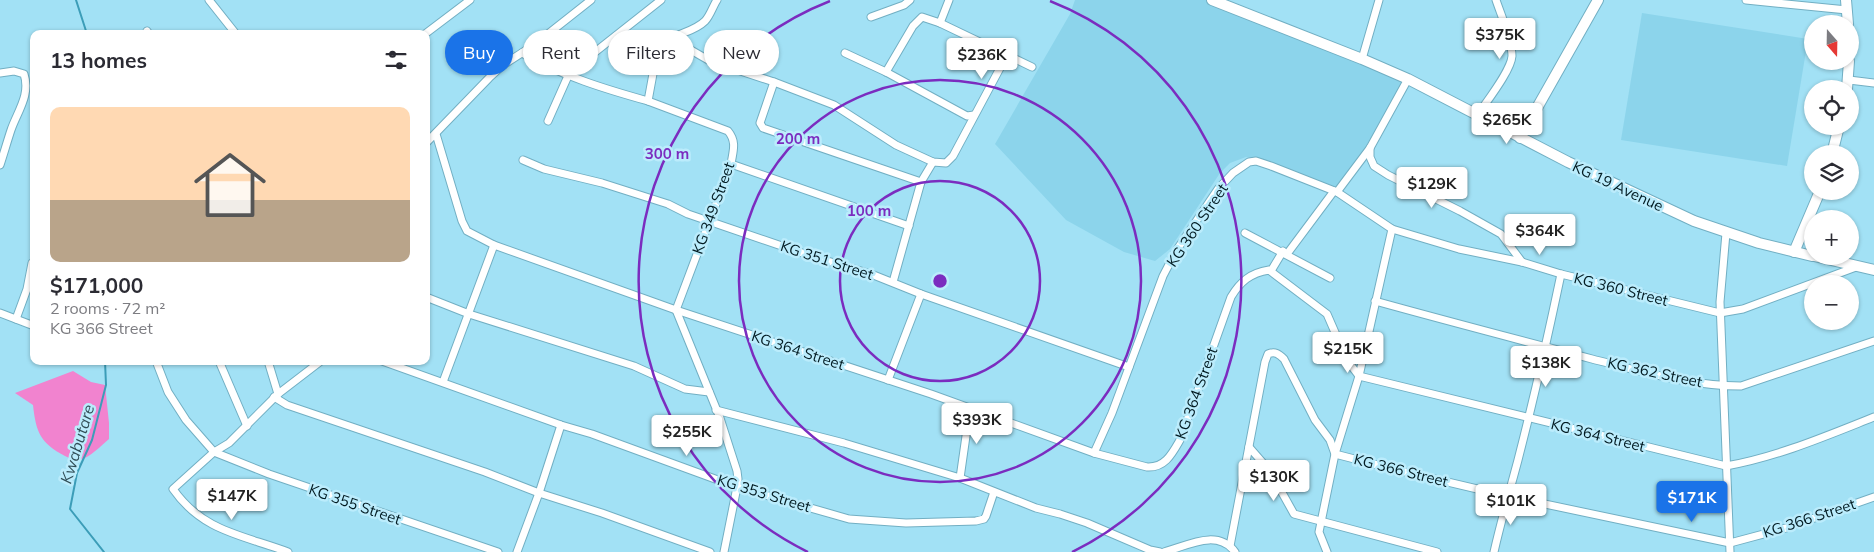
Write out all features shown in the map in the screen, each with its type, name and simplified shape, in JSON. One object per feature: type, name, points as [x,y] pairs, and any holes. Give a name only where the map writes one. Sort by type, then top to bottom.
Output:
[{"type":"main road","name":"KG 19 Avenue","points":[[1212,0],[1408,79],[1520,138],[1685,217],[1726,233],[1804,254]]},
{"type":"main road","points":[[1520,138],[1598,0]]},
{"type":"main road","points":[[1794,252],[1816,200]]},
{"type":"main road","name":"KG 19 Avenue","points":[[1854,265],[1874,270]]},
{"type":"street","points":[[209,0],[233,30]]},
{"type":"street","points":[[430,30],[470,0]]},
{"type":"street","points":[[430,140],[503,65],[522,54],[591,0]]},
{"type":"street","points":[[624,30],[661,0]]},
{"type":"street","points":[[687,30],[704,22],[718,0]]},
{"type":"street","points":[[870,17],[904,6],[910,0]]},
{"type":"street","points":[[940,23],[949,0]]},
{"type":"street","points":[[1362,59],[1379,0]]},
{"type":"street","points":[[1477,116],[1510,66],[1512,56],[1511,46],[1496,0]]},
{"type":"street","points":[[1746,0],[1847,5]]},
{"type":"street","points":[[886,72],[918,20],[925,17],[1032,67]]},
{"type":"street","points":[[548,121],[568,76],[584,60],[608,42]]},
{"type":"street","points":[[694,52],[710,61],[774,82],[834,105],[896,145],[933,162],[946,163],[954,156],[1007,55]]},
{"type":"street","points":[[845,53],[886,72],[967,116],[974,115]]},
{"type":"street","name":"KG 349 Street","points":[[522,54],[568,76],[648,101],[728,131],[733,137],[735,144],[731,164],[676,310]]},
{"type":"street","points":[[0,73],[14,71],[24,74],[27,84],[22,107],[11,129],[0,165]]},
{"type":"street","points":[[648,101],[653,75]]},
{"type":"street","points":[[1358,376],[1348,360],[1327,314],[1271,271],[1370,148],[1408,79]]},
{"type":"street","points":[[774,82],[760,123],[763,128],[921,182]]},
{"type":"street","points":[[1859,84],[1874,83]]},
{"type":"street","name":"KG 364 Street","points":[[436,134],[465,226],[475,236],[494,245],[676,310],[970,408],[1094,453],[1147,467],[1155,468],[1165,462],[1180,440],[1231,298],[1244,279],[1262,271],[1271,271]]},
{"type":"street","points":[[1370,148],[1370,157],[1374,166],[1501,234],[1522,262]]},
{"type":"street","name":"KG 351 Street","points":[[523,160],[544,169],[668,204],[709,221],[814,257],[871,274],[922,294],[1129,367]]},
{"type":"street","name":"KG 360 Street","points":[[1094,453],[1112,413],[1163,276],[1176,251],[1218,189],[1240,167],[1249,162],[1256,161],[1335,192],[1392,229],[1459,249],[1522,262],[1561,274],[1720,313],[1743,308],[1858,266]]},
{"type":"street","points":[[893,282],[921,182],[933,162]]},
{"type":"street","points":[[731,164],[909,226]]},
{"type":"street","points":[[1327,552],[1319,532],[1335,454],[1358,376],[1392,229]]},
{"type":"street","points":[[1245,232],[1330,278]]},
{"type":"street","points":[[1726,233],[1720,313],[1730,552]]},
{"type":"street","points":[[443,382],[494,245]]},
{"type":"street","points":[[16,319],[27,289],[30,273]]},
{"type":"street","points":[[1494,552],[1546,347],[1561,274]]},
{"type":"street","points":[[888,380],[922,294]]},
{"type":"street","points":[[430,299],[469,314],[634,366],[685,389],[709,392]]},
{"type":"street","name":"KG 362 Street","points":[[1375,302],[1546,347],[1675,378],[1722,386],[1741,386],[1874,341]]},
{"type":"street","points":[[676,310],[716,410],[737,471],[737,487],[724,552]]},
{"type":"street","points":[[0,314],[30,324]]},
{"type":"street","points":[[1164,552],[1209,539],[1215,539],[1233,549],[1249,448],[1268,354],[1276,352],[1284,359],[1315,420],[1330,440],[1335,454]]},
{"type":"street","points":[[158,365],[168,392],[186,420],[214,452]]},
{"type":"street","points":[[221,365],[247,426]]},
{"type":"street","points":[[269,365],[276,395],[287,405],[485,472],[539,493],[602,513],[710,552]]},
{"type":"street","points":[[288,552],[219,529],[203,520],[181,500],[173,489],[214,452],[228,443],[247,426],[276,395],[316,365]]},
{"type":"street","name":"KG 353 Street","points":[[394,365],[737,487],[850,519],[906,523],[980,520],[986,516],[994,492]]},
{"type":"street","name":"KG 364 Street","points":[[1358,376],[1726,466],[1761,458],[1874,417]]},
{"type":"street","points":[[960,478],[970,408]]},
{"type":"street","points":[[716,410],[844,443],[960,478],[1036,508],[1078,520],[1150,550],[1160,552]]},
{"type":"street","points":[[517,552],[561,425]]},
{"type":"street","points":[[1249,448],[1270,471],[1294,514],[1437,552]]},
{"type":"street","name":"KG 355 Street","points":[[214,452],[269,474],[498,552]]},
{"type":"street","name":"KG 366 Street","points":[[1335,454],[1507,496],[1730,543],[1786,528],[1874,497]]},
{"type":"shaded area","points":[[1075,0],[1213,0],[1408,79],[1337,192],[1257,158],[1246,157],[1230,163],[1220,173],[1170,249],[1155,261],[1124,252],[1066,220],[995,144],[1070,14]]},
{"type":"shaded area","points":[[1642,13],[1804,38],[1804,63],[1787,166],[1621,140]]},
{"type":"shaded area","points":[[73,371],[91,382],[105,385],[109,423],[109,439],[91,454],[80,460],[65,456],[45,441],[38,430],[33,405],[15,393]]},
{"type":"waterway","name":"Kwabutare","points":[[76,0],[86,30]]},
{"type":"waterway","name":"Kwabutare","points":[[104,552],[70,509],[77,473],[92,440],[106,385],[105,365]]}]
